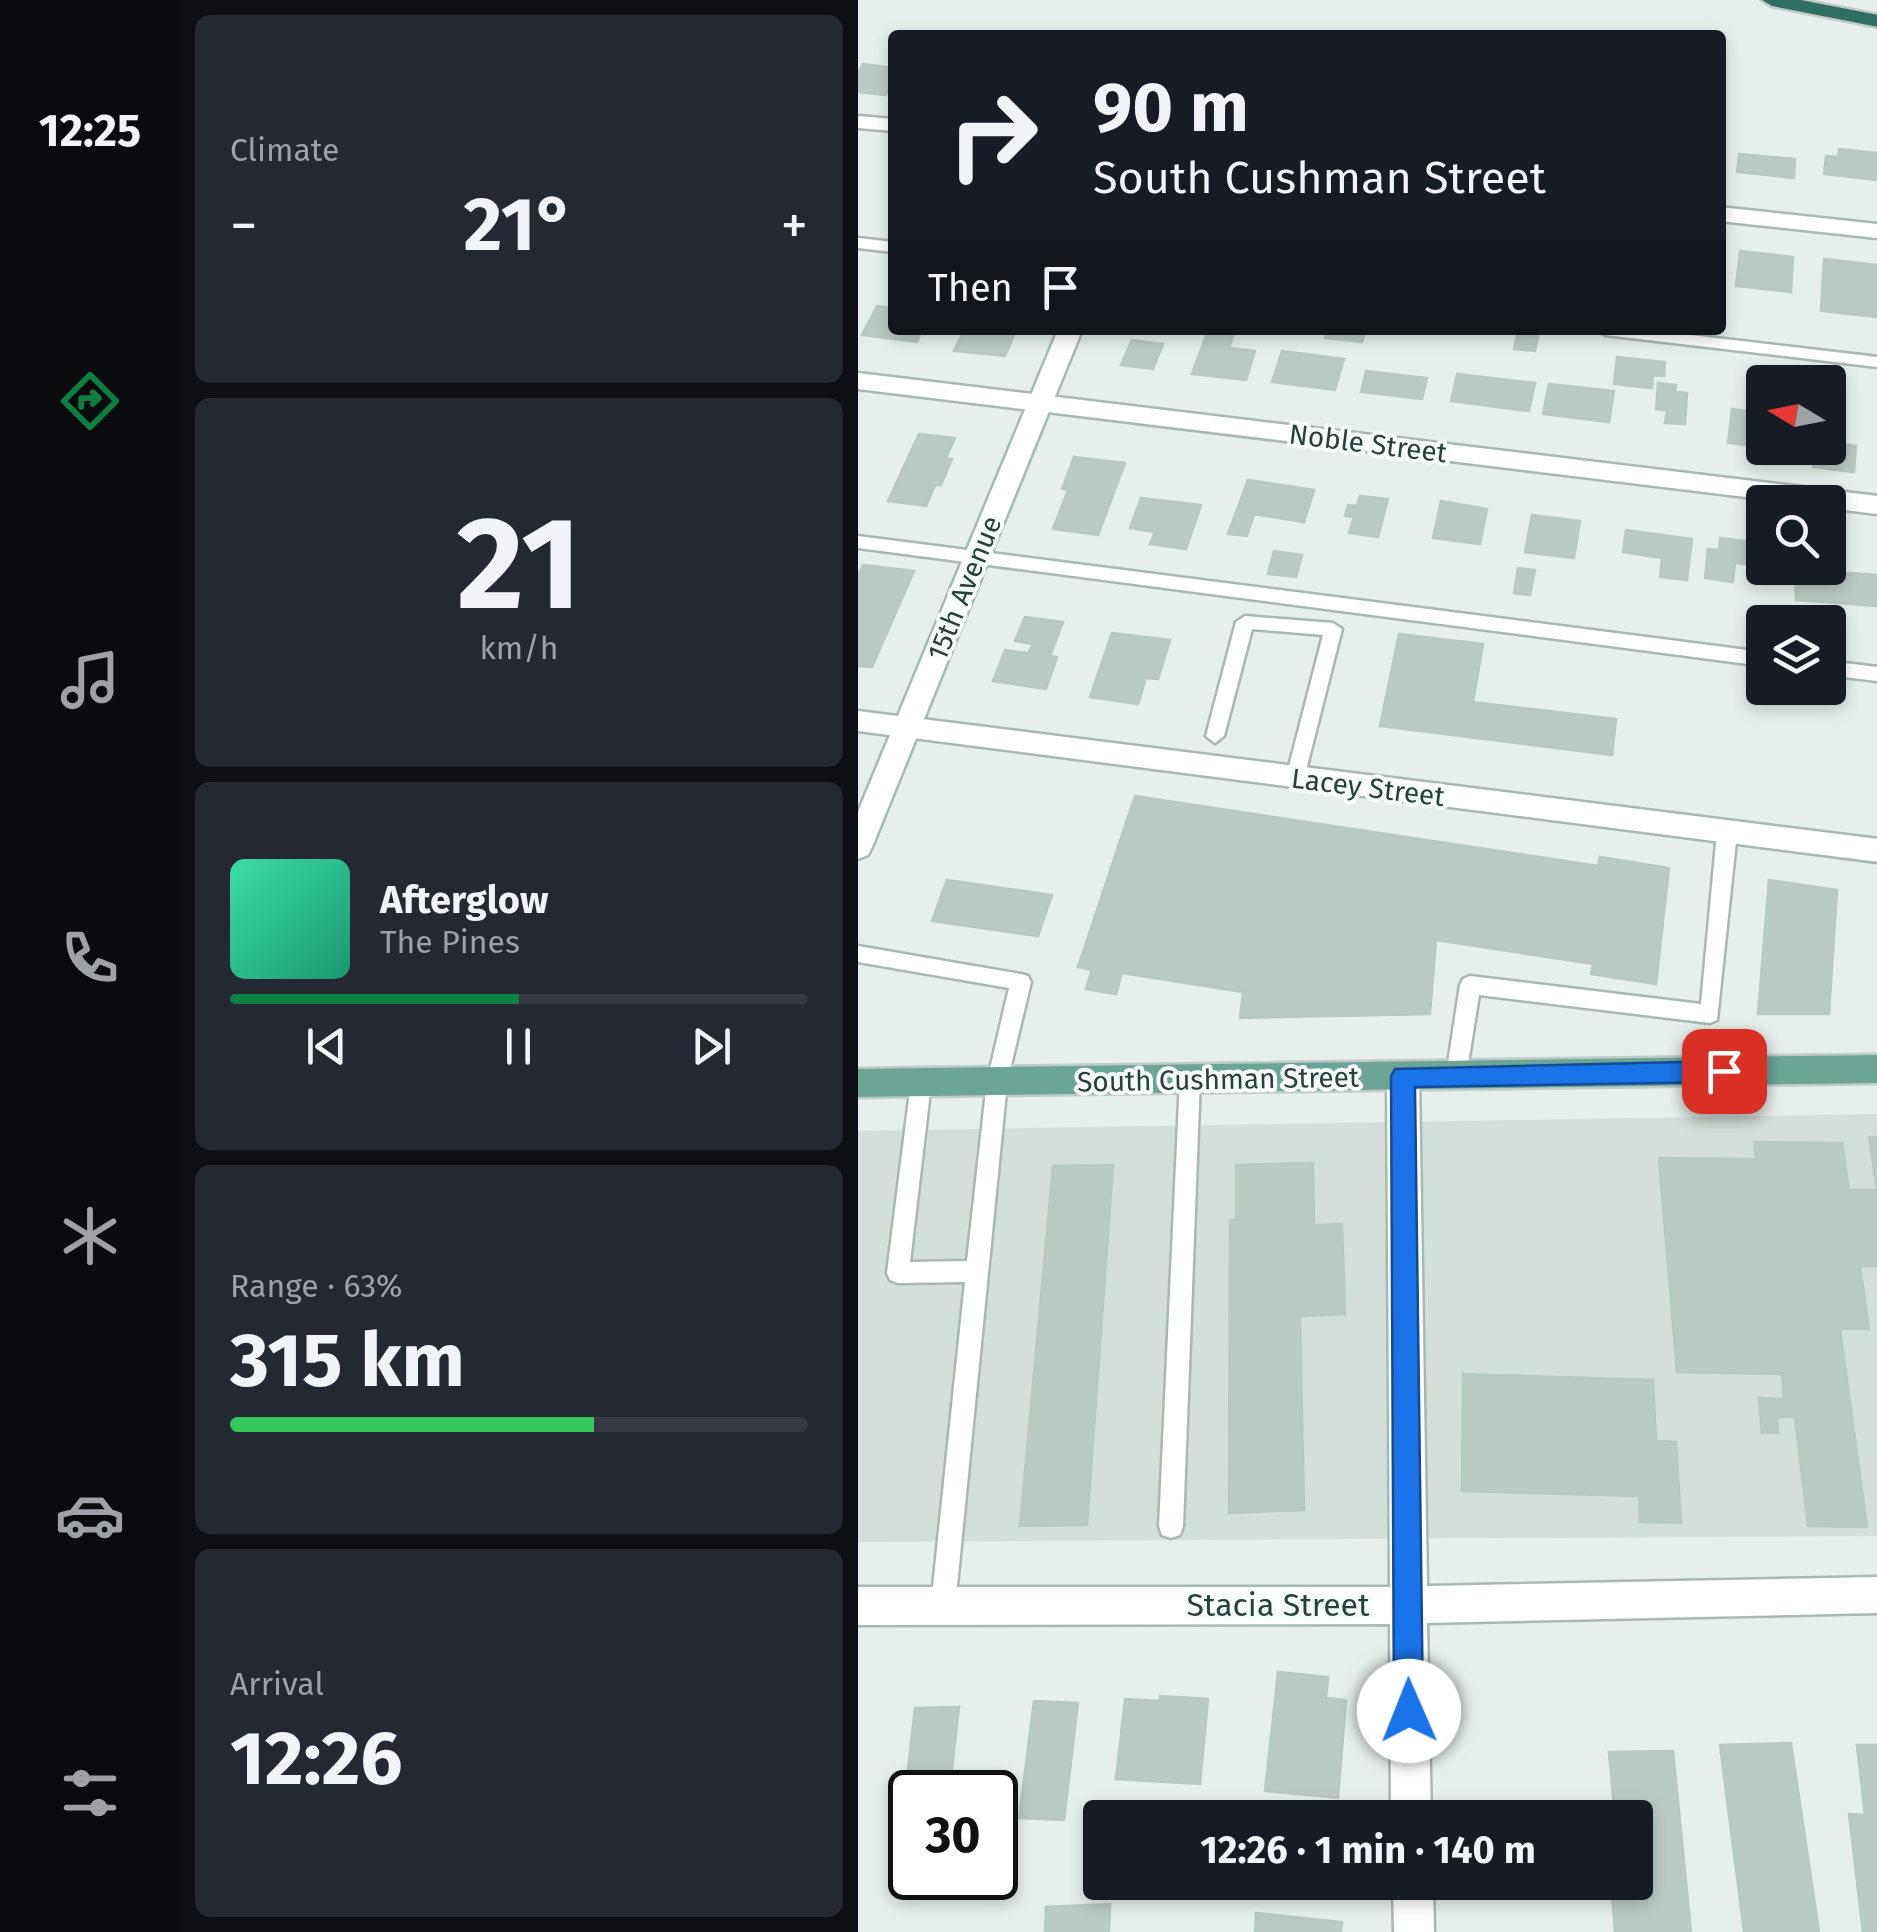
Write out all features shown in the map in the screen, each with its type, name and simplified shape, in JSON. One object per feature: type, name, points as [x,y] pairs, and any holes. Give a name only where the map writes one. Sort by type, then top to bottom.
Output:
[{"type":"highway","points":[[1772,0],[1878,21]]},
{"type":"main road","name":"South Cushman Street","points":[[858,1082],[1878,1069]]},
{"type":"street","points":[[858,122],[888,125]]},
{"type":"street","points":[[1726,215],[1878,231]]},
{"type":"street","name":"15th Avenue","points":[[858,847],[1068,335]]},
{"type":"street","name":"Noble Street","points":[[858,382],[1878,505]]},
{"type":"street","name":"Lacey Street","points":[[858,722],[1878,851]]},
{"type":"street","points":[[1403,1076],[1411,1800]]},
{"type":"street","name":"Stacia Street","points":[[858,1606],[1406,1604],[1878,1595]]},
{"type":"street","points":[[1413,1900],[1414,1932]]},
{"type":"lane","points":[[858,242],[888,246]]},
{"type":"lane","points":[[1648,335],[1878,362]]},
{"type":"lane","points":[[858,542],[1746,657]]},
{"type":"lane","points":[[1215,736],[1245,622],[1333,630],[1295,778]]},
{"type":"lane","points":[[1846,670],[1878,674]]},
{"type":"lane","points":[[1456,1076],[1470,985],[1710,1014],[1727,832]]},
{"type":"lane","points":[[858,954],[1021,982],[997,1082],[943,1606]]},
{"type":"lane","points":[[1171,1526],[1190,1079]]},
{"type":"lane","points":[[920,1082],[898,1273],[978,1271]]},
{"type":"shaded area","points":[[1877,1114],[1877,1536],[858,1542],[858,1131]]},
{"type":"building","points":[[863,64],[888,67],[886,95],[858,92],[858,72]]},
{"type":"building","points":[[1839,149],[1878,153],[1878,180],[1824,174],[1826,156],[1838,157]]},
{"type":"building","points":[[1739,154],[1795,159],[1794,178],[1737,172]]},
{"type":"building","points":[[1740,251],[1793,257],[1791,292],[1736,286]]},
{"type":"building","points":[[1824,259],[1878,265],[1878,317],[1821,311]]},
{"type":"building","points":[[877,306],[888,307],[888,335],[920,335],[917,342],[862,335]]},
{"type":"building","points":[[962,335],[1014,335],[1005,356],[954,351]]},
{"type":"building","points":[[1206,335],[1233,335],[1229,348],[1255,351],[1246,380],[1192,374]]},
{"type":"building","points":[[1326,335],[1364,335],[1362,342],[1325,338]]},
{"type":"building","points":[[1517,335],[1538,336],[1535,351],[1514,349]]},
{"type":"building","points":[[1132,340],[1163,344],[1153,369],[1121,365]]},
{"type":"building","points":[[1282,351],[1344,359],[1335,390],[1272,382]]},
{"type":"building","points":[[1617,357],[1665,362],[1664,376],[1653,375],[1652,388],[1614,384]]},
{"type":"building","points":[[1366,371],[1427,378],[1422,399],[1361,392]]},
{"type":"building","points":[[1457,374],[1535,383],[1529,411],[1451,401]]},
{"type":"building","points":[[1658,383],[1676,385],[1675,392],[1687,393],[1685,424],[1665,423],[1667,410],[1656,409]]},
{"type":"building","points":[[1549,384],[1614,391],[1609,422],[1543,414]]},
{"type":"building","points":[[1732,409],[1746,411],[1746,445],[1728,443]]},
{"type":"building","points":[[919,434],[955,438],[946,458],[952,459],[941,485],[935,485],[926,506],[888,501]]},
{"type":"building","points":[[1846,445],[1856,446],[1854,472],[1813,467],[1846,465]]},
{"type":"building","points":[[1074,457],[1125,463],[1098,535],[1053,529],[1068,490],[1062,489]]},
{"type":"building","points":[[1248,480],[1314,490],[1304,522],[1254,514],[1247,536],[1228,534]]},
{"type":"building","points":[[1360,496],[1388,499],[1378,537],[1349,533],[1354,517],[1345,516],[1348,505],[1357,506]]},
{"type":"building","points":[[1141,498],[1201,505],[1186,549],[1150,544],[1155,532],[1130,528]]},
{"type":"building","points":[[1441,501],[1487,509],[1480,544],[1433,538]]},
{"type":"building","points":[[1532,515],[1580,521],[1574,558],[1525,552]]},
{"type":"building","points":[[1626,530],[1692,539],[1687,580],[1660,577],[1662,558],[1623,552]]},
{"type":"building","points":[[1720,538],[1746,541],[1746,564],[1735,563],[1733,582],[1705,578],[1708,549],[1719,550]]},
{"type":"building","points":[[1274,551],[1302,555],[1296,577],[1268,574]]},
{"type":"building","points":[[863,565],[914,571],[872,667],[858,666],[858,575]]},
{"type":"building","points":[[1518,568],[1535,570],[1530,595],[1514,593]]},
{"type":"building","points":[[1846,573],[1878,575],[1878,606],[1796,600],[1796,585],[1846,585]]},
{"type":"building","points":[[1025,617],[1063,622],[1050,656],[1057,657],[1046,689],[993,681],[1005,650],[1028,653],[1033,644],[1015,641]]},
{"type":"building","points":[[1112,633],[1170,640],[1158,679],[1146,678],[1138,704],[1090,697]]},
{"type":"building","points":[[1399,634],[1483,644],[1473,702],[1616,719],[1612,755],[1380,726]]},
{"type":"building","points":[[1135,796],[1598,866],[1600,857],[1669,868],[1656,984],[1591,974],[1593,964],[1436,940],[1430,1014],[1240,1018],[1243,992],[1122,973],[1116,994],[1086,989],[1092,970],[1078,967]]},
{"type":"building","points":[[947,880],[1052,895],[1038,936],[932,921]]},
{"type":"building","points":[[1769,880],[1837,890],[1829,1014],[1758,1014]]},
{"type":"building","points":[[1869,1137],[1878,1137],[1878,1266],[1860,1266],[1869,1329],[1840,1329],[1867,1527],[1808,1526],[1795,1417],[1777,1417],[1778,1433],[1762,1433],[1759,1398],[1784,1399],[1782,1374],[1677,1372],[1659,1158],[1756,1159],[1754,1142],[1842,1143],[1849,1190],[1877,1190]]},
{"type":"building","points":[[1313,1163],[1314,1225],[1342,1224],[1345,1314],[1300,1316],[1304,1510],[1229,1513],[1230,1220],[1236,1220],[1236,1165]]},
{"type":"building","points":[[1113,1165],[1087,1525],[1020,1526],[1053,1166]]},
{"type":"building","points":[[1463,1374],[1653,1380],[1656,1441],[1676,1442],[1681,1523],[1640,1522],[1639,1496],[1462,1491]]},
{"type":"building","points":[[1278,1672],[1328,1677],[1326,1698],[1346,1700],[1338,1798],[1265,1791]]},
{"type":"building","points":[[1160,1696],[1208,1699],[1200,1784],[1116,1779],[1125,1699],[1160,1701]]},
{"type":"building","points":[[1034,1701],[1078,1703],[1064,1820],[1019,1818]]},
{"type":"building","points":[[959,1707],[952,1769],[908,1769],[915,1708]]},
{"type":"building","points":[[1791,1743],[1819,1932],[1744,1932],[1720,1745]]},
{"type":"building","points":[[1857,1745],[1878,1745],[1878,1932],[1863,1932],[1849,1814],[1865,1815]]},
{"type":"building","points":[[1673,1751],[1691,1932],[1615,1932],[1612,1900],[1653,1900],[1653,1800],[1613,1800],[1609,1752]]},
{"type":"building","points":[[1110,1904],[1109,1932],[1045,1932],[1046,1907]]},
{"type":"building","points":[[1256,1913],[1342,1922],[1341,1932],[1255,1932]]},
{"type":"route","points":[[1409,1711],[1403,1076],[1724,1071]]}]
